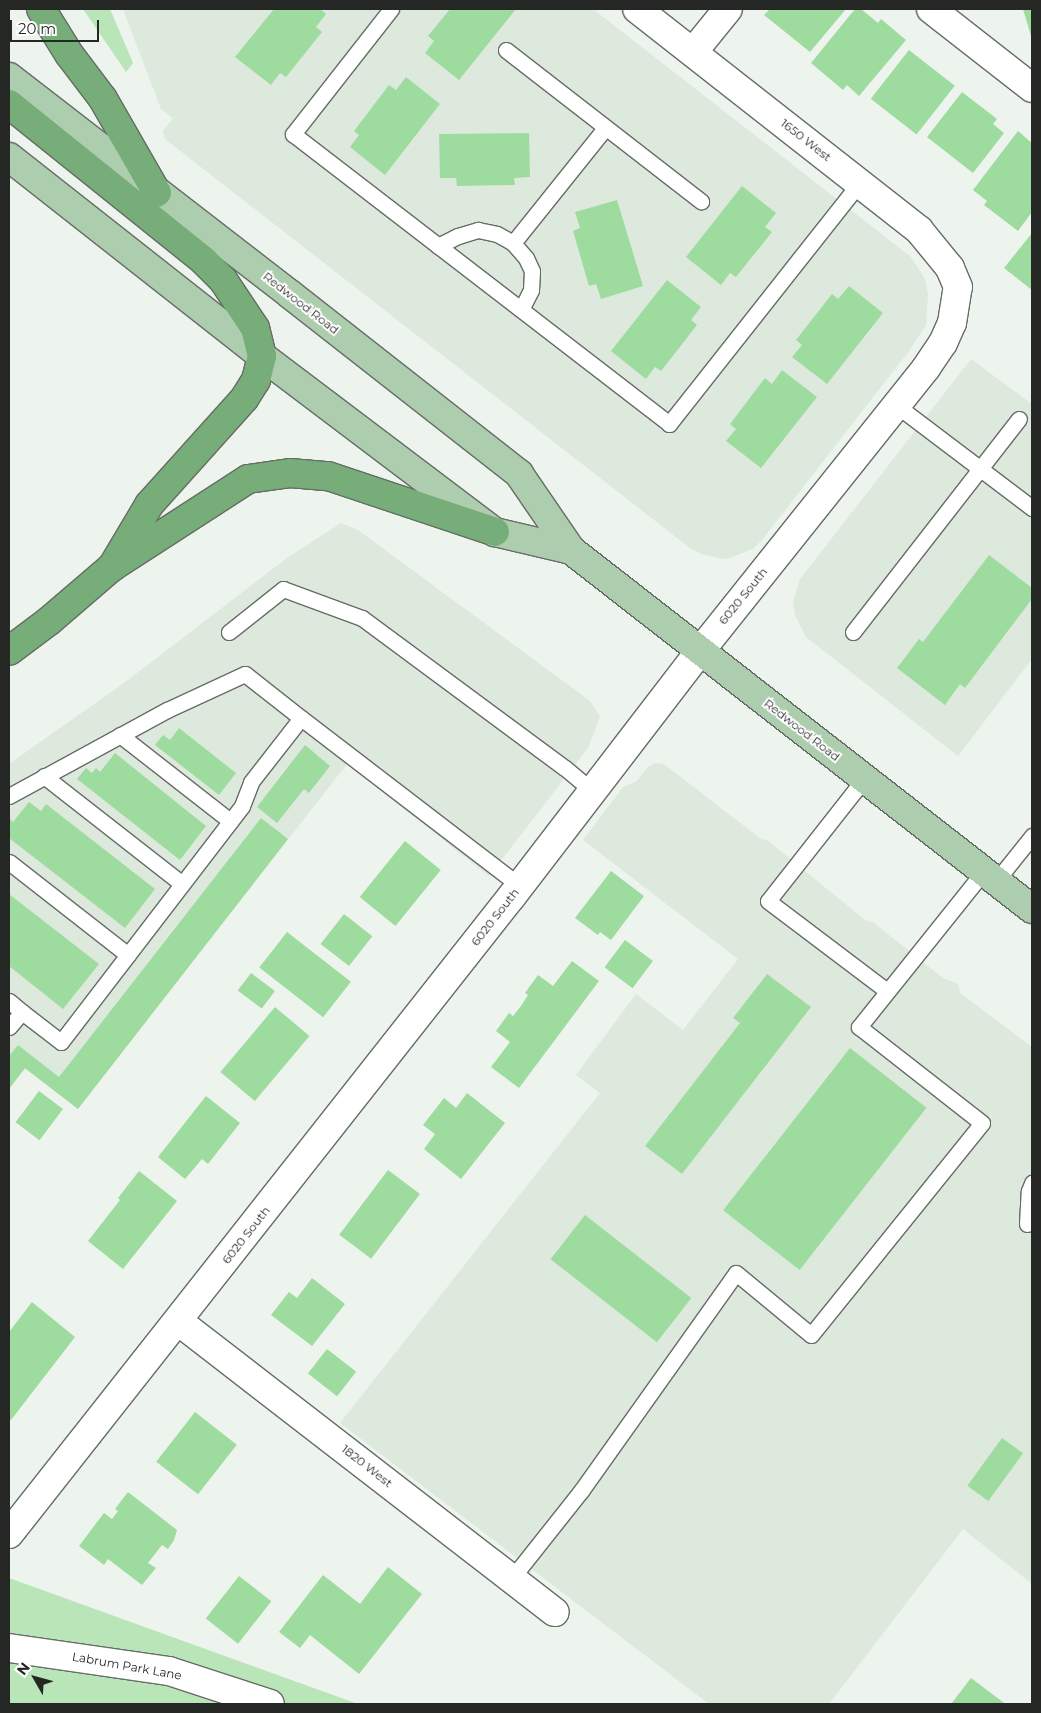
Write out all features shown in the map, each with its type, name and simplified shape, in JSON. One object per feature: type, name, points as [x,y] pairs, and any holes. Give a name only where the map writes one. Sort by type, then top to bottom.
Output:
[{"type":"highway","points":[[41,9],[69,54],[103,99],[157,193]]},
{"type":"highway","points":[[9,104],[204,261],[223,280],[255,328],[262,356],[256,380],[244,399],[150,505],[112,567]]},
{"type":"highway","points":[[9,651],[49,621],[112,567],[248,479],[290,473],[328,476],[495,532]]},
{"type":"main road","name":"Redwood Road","points":[[9,77],[519,474],[572,550],[1032,909]]},
{"type":"main road","name":"Redwood Road","points":[[9,157],[262,356],[495,532],[572,550]]},
{"type":"street","name":"1650 West","points":[[637,9],[919,230],[950,268],[958,287]]},
{"type":"street","points":[[693,52],[728,9]]},
{"type":"street","points":[[931,9],[1032,88]]},
{"type":"street","name":"6020 South","points":[[9,1534],[520,886],[701,650],[944,343],[952,323],[958,287]]},
{"type":"street","name":"1820 West","points":[[178,1321],[555,1612]]},
{"type":"street","name":"Labrum Park Lane","points":[[9,1648],[169,1671],[270,1704]]},
{"type":"lane","points":[[391,9],[293,134],[669,424],[860,182]]},
{"type":"lane","points":[[506,50],[701,201]]},
{"type":"lane","points":[[513,242],[605,128]]},
{"type":"lane","points":[[438,246],[458,236],[478,230],[497,234],[513,242],[526,258],[532,270],[531,290],[521,310]]},
{"type":"lane","points":[[896,405],[1032,508]]},
{"type":"lane","points":[[853,632],[1019,419]]},
{"type":"lane","points":[[229,632],[283,589],[362,618],[565,768],[592,791]]},
{"type":"lane","points":[[9,796],[120,735],[244,674],[520,886]]},
{"type":"lane","points":[[9,1001],[61,1042],[242,806],[250,782],[301,718]]},
{"type":"lane","points":[[120,735],[230,821]]},
{"type":"lane","points":[[44,776],[182,884]]},
{"type":"lane","points":[[864,779],[768,901],[887,991]]},
{"type":"lane","points":[[512,1578],[580,1491],[736,1273],[811,1335],[982,1123],[859,1027],[887,991],[990,876],[1032,836]]},
{"type":"lane","points":[[9,862],[128,955]]},
{"type":"lane","points":[[9,1027],[22,1012]]},
{"type":"lane","points":[[1027,1224],[1029,1191],[1032,1183]]},
{"type":"shaded area","points":[[123,9],[593,9],[911,257],[925,279],[928,295],[926,325],[909,351],[762,540],[754,548],[730,558],[723,559],[701,554],[690,548],[165,139],[163,131],[173,118],[161,109]]},
{"type":"shaded area","points":[[971,359],[1032,404],[1032,659],[958,756],[806,637],[795,615],[793,602],[799,581],[804,574]]},
{"type":"shaded area","points":[[341,523],[358,530],[590,701],[600,717],[588,748],[489,876],[347,764],[78,1109],[25,1069],[9,1088],[9,764],[128,680],[287,558]]},
{"type":"shaded area","points":[[655,763],[664,764],[761,839],[767,840],[865,920],[874,923],[943,978],[958,984],[960,993],[1032,1047],[1032,1584],[963,1529],[829,1704],[709,1704],[340,1423],[600,1093],[576,1075],[636,994],[683,1030],[738,959],[583,840],[623,787],[637,781],[648,767]]},
{"type":"green space","points":[[83,9],[110,9],[133,63],[126,72]]},
{"type":"green space","points":[[9,1578],[358,1704],[9,1704]]},
{"type":"building","points":[[274,9],[320,9],[326,14],[316,27],[322,32],[286,77],[280,73],[271,85],[235,57]]},
{"type":"building","points":[[450,9],[516,9],[459,80],[425,53],[434,41],[428,36]]},
{"type":"building","points":[[770,9],[846,9],[810,52],[764,15]]},
{"type":"building","points":[[855,9],[861,9],[878,23],[881,19],[906,40],[859,96],[847,85],[843,90],[811,63]]},
{"type":"building","points":[[1023,9],[1032,9],[1032,36],[1031,36]]},
{"type":"building","points":[[909,50],[955,86],[917,135],[871,99]]},
{"type":"building","points":[[406,77],[440,104],[385,175],[350,147],[359,135],[354,131],[389,85],[396,90]]},
{"type":"building","points":[[962,92],[997,119],[993,124],[1004,133],[973,173],[927,137]]},
{"type":"building","points":[[1018,131],[1032,143],[1032,212],[1018,231],[984,205],[987,201],[973,190]]},
{"type":"building","points":[[529,133],[530,177],[514,178],[515,185],[457,186],[456,178],[440,178],[439,134]]},
{"type":"building","points":[[742,186],[776,213],[765,227],[772,232],[736,277],[730,273],[721,285],[686,257]]},
{"type":"building","points":[[617,200],[643,286],[601,299],[596,284],[589,286],[573,231],[580,228],[575,212]]},
{"type":"building","points":[[1032,233],[1032,290],[1004,268]]},
{"type":"building","points":[[667,280],[701,307],[691,320],[697,325],[661,371],[655,367],[646,379],[611,351]]},
{"type":"building","points":[[849,286],[883,313],[827,384],[792,357],[802,345],[796,340],[832,294],[838,299]]},
{"type":"building","points":[[782,370],[817,397],[761,468],[726,441],[736,429],[730,424],[765,378],[772,384]]},
{"type":"building","points":[[989,555],[1032,588],[1032,599],[965,688],[960,684],[945,705],[897,668],[919,639],[923,642]]},
{"type":"building","points":[[179,728],[236,773],[219,795],[155,745],[163,735],[170,740]]},
{"type":"building","points":[[305,745],[330,766],[309,793],[304,789],[277,823],[257,807]]},
{"type":"building","points":[[115,753],[206,826],[180,860],[77,779],[86,768],[92,773],[96,768],[100,772]]},
{"type":"building","points":[[29,802],[41,811],[46,804],[155,889],[125,928],[9,838],[9,818],[13,822]]},
{"type":"building","points":[[261,818],[288,839],[78,1109],[25,1068],[9,1089],[9,1056],[18,1045],[59,1077]]},
{"type":"building","points":[[405,841],[441,870],[395,926],[360,897]]},
{"type":"building","points":[[611,871],[644,896],[611,940],[600,932],[598,935],[575,918]]},
{"type":"building","points":[[9,894],[99,964],[63,1009],[9,966]]},
{"type":"building","points":[[344,914],[372,936],[349,966],[321,944]]},
{"type":"building","points":[[287,932],[351,982],[323,1017],[259,967]]},
{"type":"building","points":[[625,940],[653,961],[632,988],[605,967]]},
{"type":"building","points":[[572,961],[599,981],[519,1088],[491,1067],[510,1042],[496,1031],[509,1013],[513,1016],[521,1006],[528,995],[525,993],[538,975],[553,986]]},
{"type":"building","points":[[251,973],[275,991],[262,1009],[238,991]]},
{"type":"building","points":[[767,974],[811,1007],[682,1174],[645,1146],[740,1023],[733,1018]]},
{"type":"building","points":[[275,1007],[309,1036],[255,1101],[220,1072]]},
{"type":"building","points":[[850,1048],[926,1108],[800,1270],[723,1210]]},
{"type":"building","points":[[39,1091],[63,1109],[39,1140],[16,1122]]},
{"type":"building","points":[[467,1093],[505,1123],[461,1179],[424,1149],[435,1134],[423,1125],[444,1098],[456,1108]]},
{"type":"building","points":[[206,1096],[240,1123],[208,1164],[202,1159],[185,1179],[158,1157]]},
{"type":"building","points":[[388,1170],[420,1194],[371,1259],[339,1235]]},
{"type":"building","points":[[139,1171],[177,1201],[123,1269],[88,1241],[120,1200],[118,1198]]},
{"type":"building","points":[[585,1215],[691,1298],[657,1342],[551,1259]]},
{"type":"building","points":[[312,1278],[345,1304],[312,1346],[271,1315],[289,1292],[297,1298]]},
{"type":"building","points":[[32,1302],[75,1337],[11,1420],[9,1419],[9,1332]]},
{"type":"building","points":[[327,1349],[356,1372],[337,1396],[308,1373]]},
{"type":"building","points":[[195,1412],[237,1445],[198,1494],[156,1462]]},
{"type":"building","points":[[1002,1438],[1023,1453],[988,1501],[967,1486]]},
{"type":"building","points":[[128,1492],[177,1530],[174,1540],[168,1549],[162,1545],[148,1563],[156,1568],[142,1585],[108,1559],[104,1565],[79,1546],[104,1513],[112,1519],[118,1511],[115,1509]]},
{"type":"building","points":[[388,1567],[422,1594],[359,1674],[310,1635],[300,1648],[279,1632],[323,1575],[360,1604]]},
{"type":"building","points":[[239,1576],[271,1601],[238,1644],[206,1619]]},
{"type":"building","points":[[971,1678],[1004,1703],[951,1704]]}]
